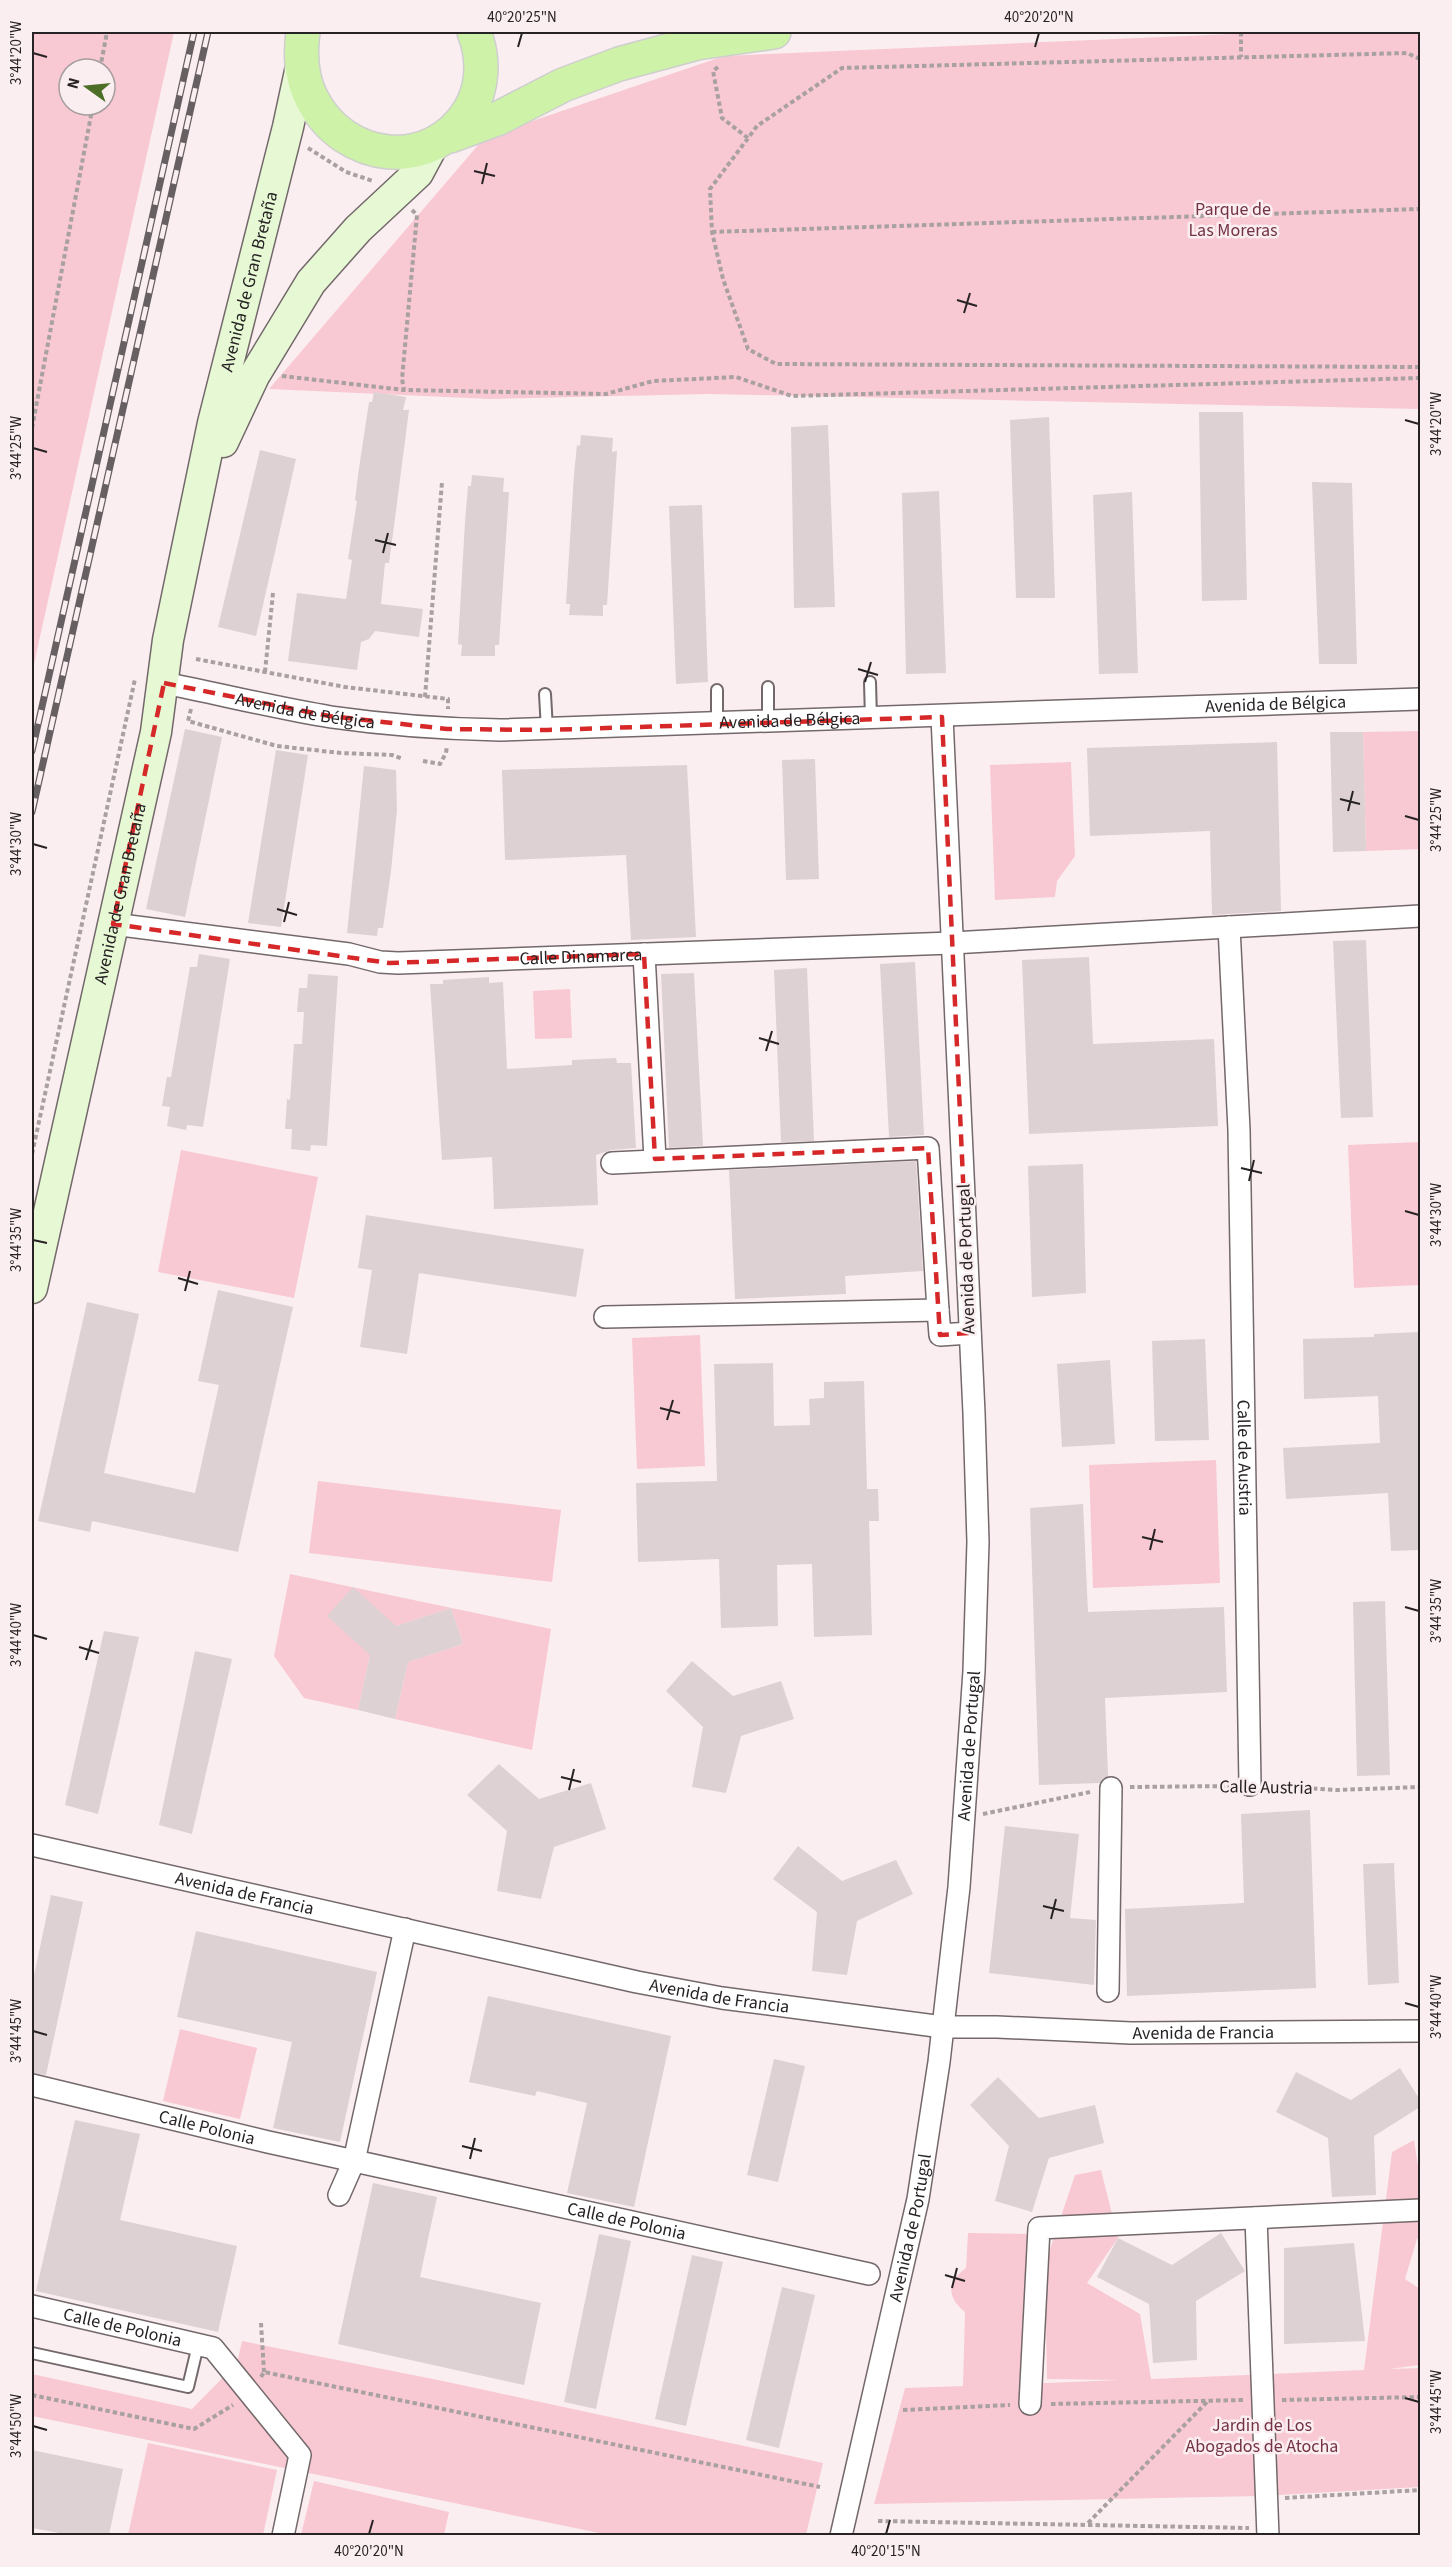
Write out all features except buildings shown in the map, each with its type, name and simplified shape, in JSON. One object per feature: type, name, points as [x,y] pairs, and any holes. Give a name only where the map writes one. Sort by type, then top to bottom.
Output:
[{"type":"main road","points":[[441,140],[469,110],[477,93],[481,62],[474,32]]},
{"type":"main road","points":[[300,43],[307,88],[317,108],[330,125],[354,143],[372,150],[408,152],[498,118],[563,85],[619,64],[697,43],[774,32]]},
{"type":"street","name":"Avenida de Gran Bretaña","points":[[32,1288],[156,732],[168,640],[199,500],[213,423],[288,127],[300,43]]},
{"type":"street","name":"Avenida de Gran Bretaña","points":[[199,500],[246,390],[302,296],[339,249],[418,173],[441,140]]},
{"type":"street","name":"Avenida de Bélgica","points":[[164,683],[277,707],[357,720],[447,729],[547,730],[1420,699]]},
{"type":"street","name":"Avenida de Portugal","points":[[841,2535],[918,2199],[954,1944],[974,1671],[978,1542],[942,717]]},
{"type":"street","points":[[644,954],[952,943],[1420,916]]},
{"type":"street","name":"Calle Dinamarca","points":[[113,924],[349,954],[380,962],[644,954],[655,1159]]},
{"type":"street","name":"Calle de Austria","points":[[1229,927],[1239,1130],[1251,1785]]},
{"type":"street","points":[[612,1163],[655,1159],[928,1148],[940,1335],[969,1333]]},
{"type":"street","points":[[605,1317],[938,1310]]},
{"type":"street","points":[[1108,1991],[1111,1788]]},
{"type":"street","name":"Avenida de Francia","points":[[32,1845],[637,1982],[722,1998],[943,2027],[1131,2033],[1420,2031]]},
{"type":"street","points":[[339,2195],[354,2160],[405,1929]]},
{"type":"street","name":"Calle Polonia","points":[[32,2085],[386,2168]]},
{"type":"street","name":"Calle de Polonia","points":[[386,2168],[868,2274]]},
{"type":"street","points":[[1030,2404],[1039,2228],[1420,2210]]},
{"type":"street","points":[[1256,2218],[1268,2532]]},
{"type":"street","name":"Calle de Polonia","points":[[32,2306],[205,2346]]},
{"type":"street","points":[[205,2346],[300,2455],[283,2535]]},
{"type":"lane","points":[[870,682],[871,719]]},
{"type":"lane","points":[[768,687],[768,723]]},
{"type":"lane","points":[[717,690],[717,724]]},
{"type":"lane","points":[[546,694],[547,730]]},
{"type":"lane","points":[[32,2353],[188,2387],[205,2346]]},
{"type":"path","points":[[102,57],[107,32]]},
{"type":"path","points":[[1241,32],[1241,57]]},
{"type":"path","points":[[1420,59],[1407,53],[842,68],[757,126],[710,189],[712,232],[723,279],[748,349],[776,364],[1420,367]]},
{"type":"path","points":[[722,62],[713,71],[722,118],[748,138]]},
{"type":"path","points":[[32,428],[91,117]]},
{"type":"path","points":[[288,127],[312,152],[346,172],[376,182],[396,193],[417,215],[402,379],[404,390],[606,394],[652,381],[736,377],[792,396],[1420,378]]},
{"type":"path","points":[[712,232],[1420,209]]},
{"type":"path","points":[[196,659],[345,687],[425,698],[442,482]]},
{"type":"path","points":[[264,672],[273,593]]},
{"type":"path","points":[[190,710],[188,721],[277,746],[341,753],[392,755],[404,759]]},
{"type":"path","points":[[423,761],[440,764],[446,753]]},
{"type":"path","name":"Calle Austria","points":[[965,1817],[1111,1788],[1251,1785],[1337,1790],[1420,1787]]},
{"type":"path","points":[[32,2394],[194,2429],[250,2395],[264,2372],[261,2323]]},
{"type":"path","points":[[264,2372],[820,2487]]},
{"type":"path","points":[[903,2410],[1030,2404],[1420,2397]]},
{"type":"path","points":[[1087,2524],[1208,2401]]},
{"type":"path","points":[[1266,2499],[1420,2490]]},
{"type":"path","points":[[878,2521],[1087,2524],[1268,2532]]},
{"type":"highlighted area","points":[[164,683],[329,716],[447,729],[547,730],[942,717],[970,1333],[940,1335],[928,1148],[655,1159],[644,954],[389,963],[113,924]]},
{"type":"green space","points":[[32,32],[174,32],[32,673]]},
{"type":"green space","name":"Parque de Las Moreras","points":[[1276,32],[1420,32],[1420,409],[709,394],[490,399],[269,389],[485,137],[724,56]]},
{"type":"green space","points":[[1420,731],[1420,849],[1366,851],[1363,732]]},
{"type":"green space","points":[[1071,762],[1075,856],[1057,881],[1055,897],[995,900],[990,765]]},
{"type":"green space","points":[[570,989],[572,1038],[535,1039],[533,991]]},
{"type":"green space","points":[[1420,1142],[1420,1285],[1354,1288],[1348,1145]]},
{"type":"green space","points":[[181,1150],[318,1177],[294,1298],[158,1272]]},
{"type":"green space","points":[[700,1335],[705,1466],[637,1469],[632,1338]]},
{"type":"green space","points":[[1216,1460],[1220,1583],[1093,1588],[1089,1465]]},
{"type":"green space","points":[[318,1481],[561,1510],[552,1582],[309,1553]]},
{"type":"green space","points":[[290,1574],[551,1629],[532,1750],[395,1719],[408,1662],[463,1644],[451,1608],[396,1626],[370,1655],[358,1710],[304,1698],[274,1656]]},
{"type":"green space","points":[[180,2029],[257,2048],[240,2119],[163,2101]]},
{"type":"green space","name":"Jardin de Los Abogados de Atocha","points":[[1414,2140],[1420,2179],[1420,2236],[1417,2239],[1405,2279],[1420,2289],[1420,2365],[1389,2369],[1420,2368],[1420,2487],[1259,2496],[874,2504],[905,2388],[963,2386],[965,2312],[955,2301],[951,2290],[959,2273],[966,2268],[968,2233],[1028,2234],[1023,2384],[1120,2380],[1047,2379],[1045,2264],[1075,2175],[1101,2170],[1118,2238],[1087,2283],[1140,2314],[1151,2379],[1364,2370],[1392,2152]]},
{"type":"green space","points":[[242,2341],[443,2381],[823,2463],[806,2535],[609,2535],[32,2416],[32,2374],[192,2409],[237,2363]]},
{"type":"green space","points":[[148,2443],[277,2470],[263,2535],[128,2535]]},
{"type":"green space","points":[[314,2481],[449,2512],[444,2535],[301,2535]]},
{"type":"railway","points":[[32,751],[194,32]]},
{"type":"railway","points":[[32,812],[208,32]]}]
